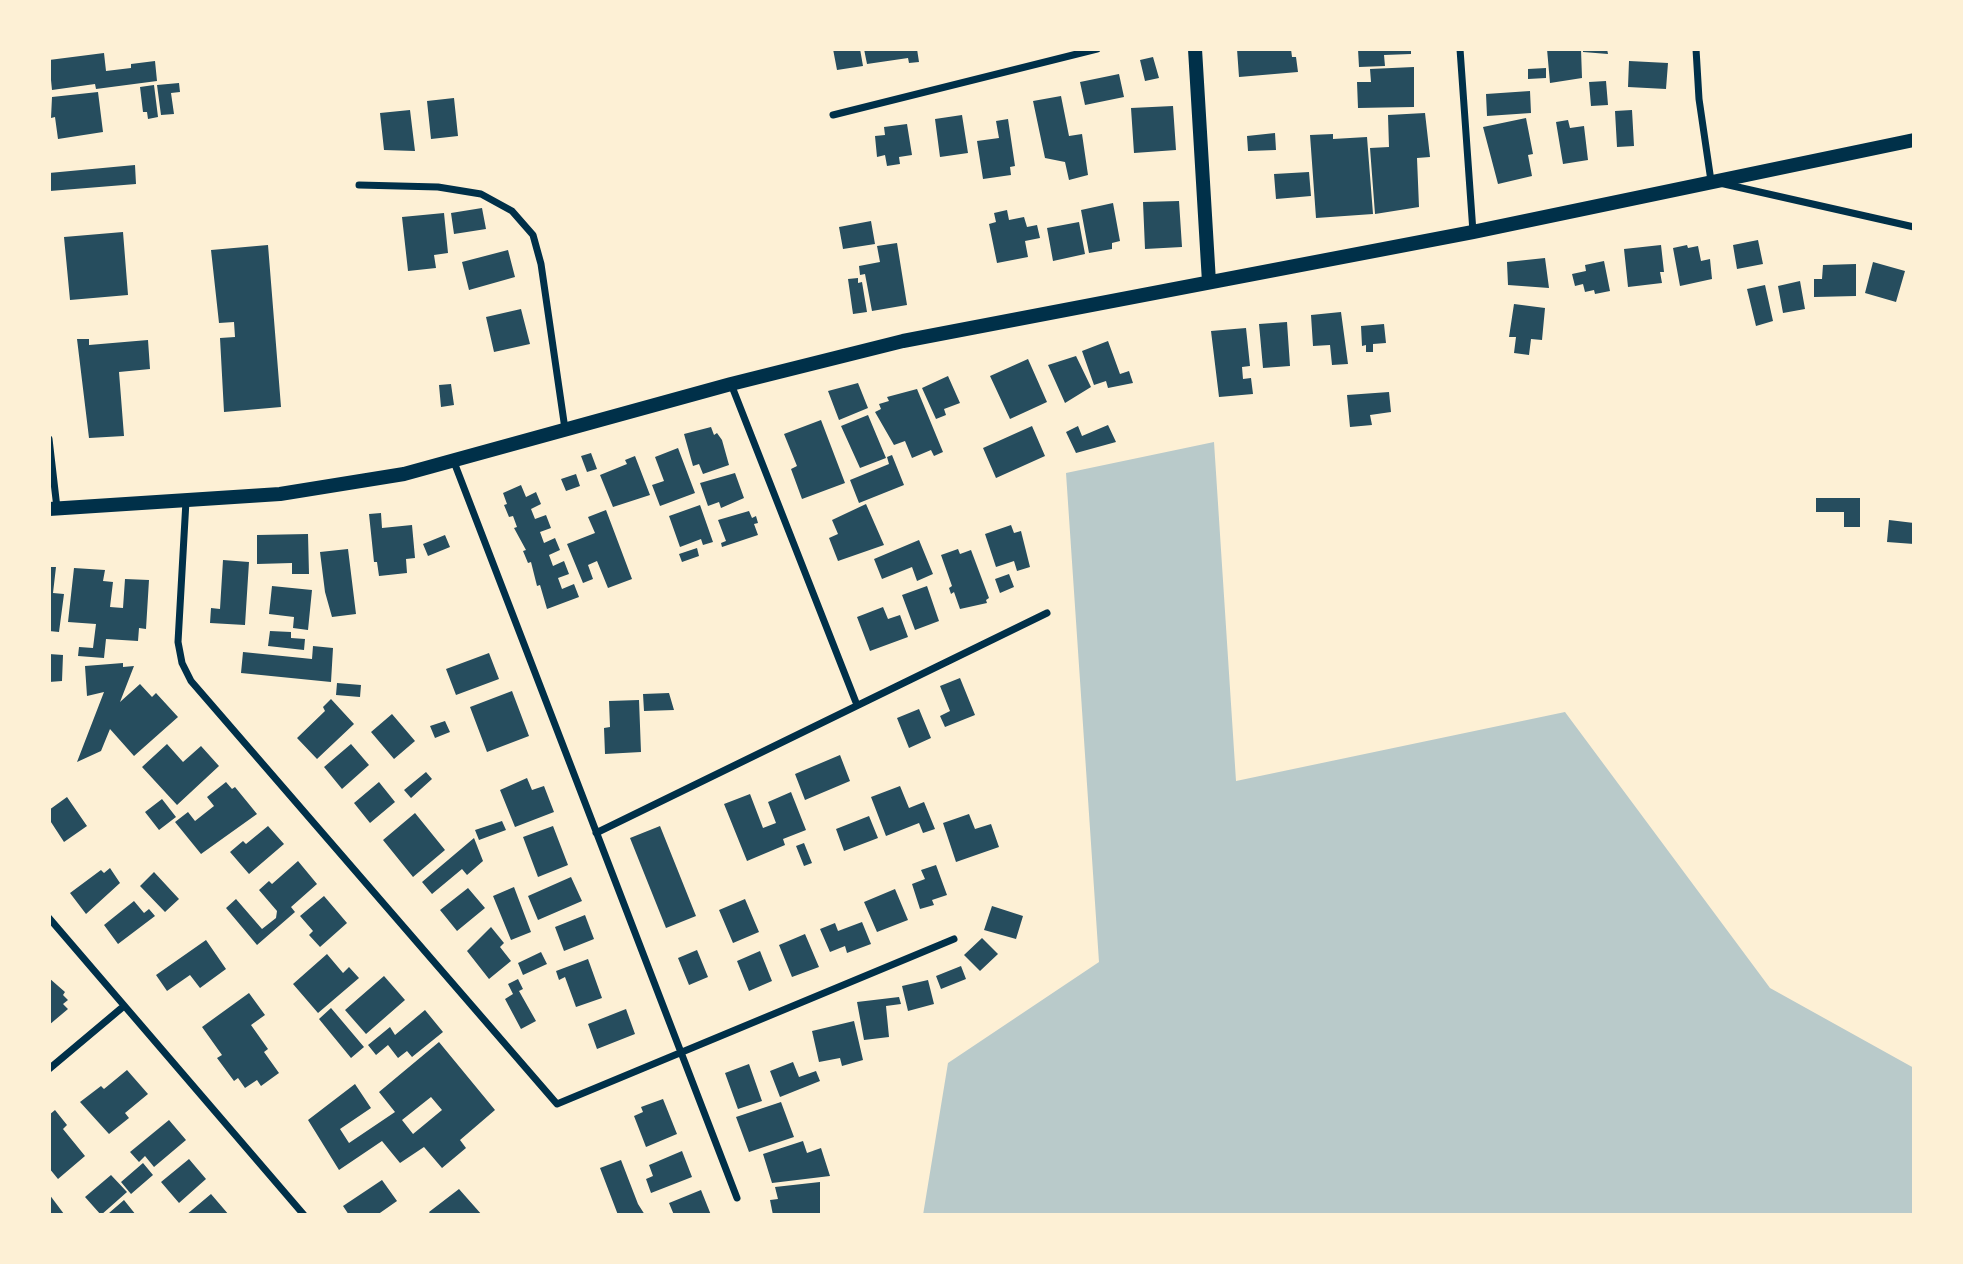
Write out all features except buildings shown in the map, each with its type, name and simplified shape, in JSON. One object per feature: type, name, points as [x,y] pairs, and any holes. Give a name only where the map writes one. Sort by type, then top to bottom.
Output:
[{"type":"main road","points":[[1195,49],[1209,282]]},
{"type":"main road","points":[[53,509],[186,501],[337,486],[454,462],[731,384],[903,341],[1473,232],[1914,140]]},
{"type":"street","points":[[833,115],[1097,49]]},
{"type":"street","points":[[1460,49],[1473,232]]},
{"type":"street","points":[[1696,49],[1699,99],[1711,181],[1914,227]]},
{"type":"street","points":[[359,186],[438,187],[481,194],[512,211],[533,234],[541,264],[565,430]]},
{"type":"street","points":[[731,384],[856,705]]},
{"type":"street","points":[[49,439],[53,509]]},
{"type":"street","points":[[454,462],[737,1198]]},
{"type":"street","points":[[186,501],[178,642],[182,663],[191,681],[557,1104],[954,939]]},
{"type":"street","points":[[596,832],[1048,613]]},
{"type":"street","points":[[49,918],[304,1215]]},
{"type":"street","points":[[49,1069],[124,1006]]},
{"type":"shaded area","points":[[1214,442],[1236,781],[1565,712],[1770,988],[1914,1068],[1914,1215],[923,1215],[948,1063],[1099,962],[1066,473]]}]
